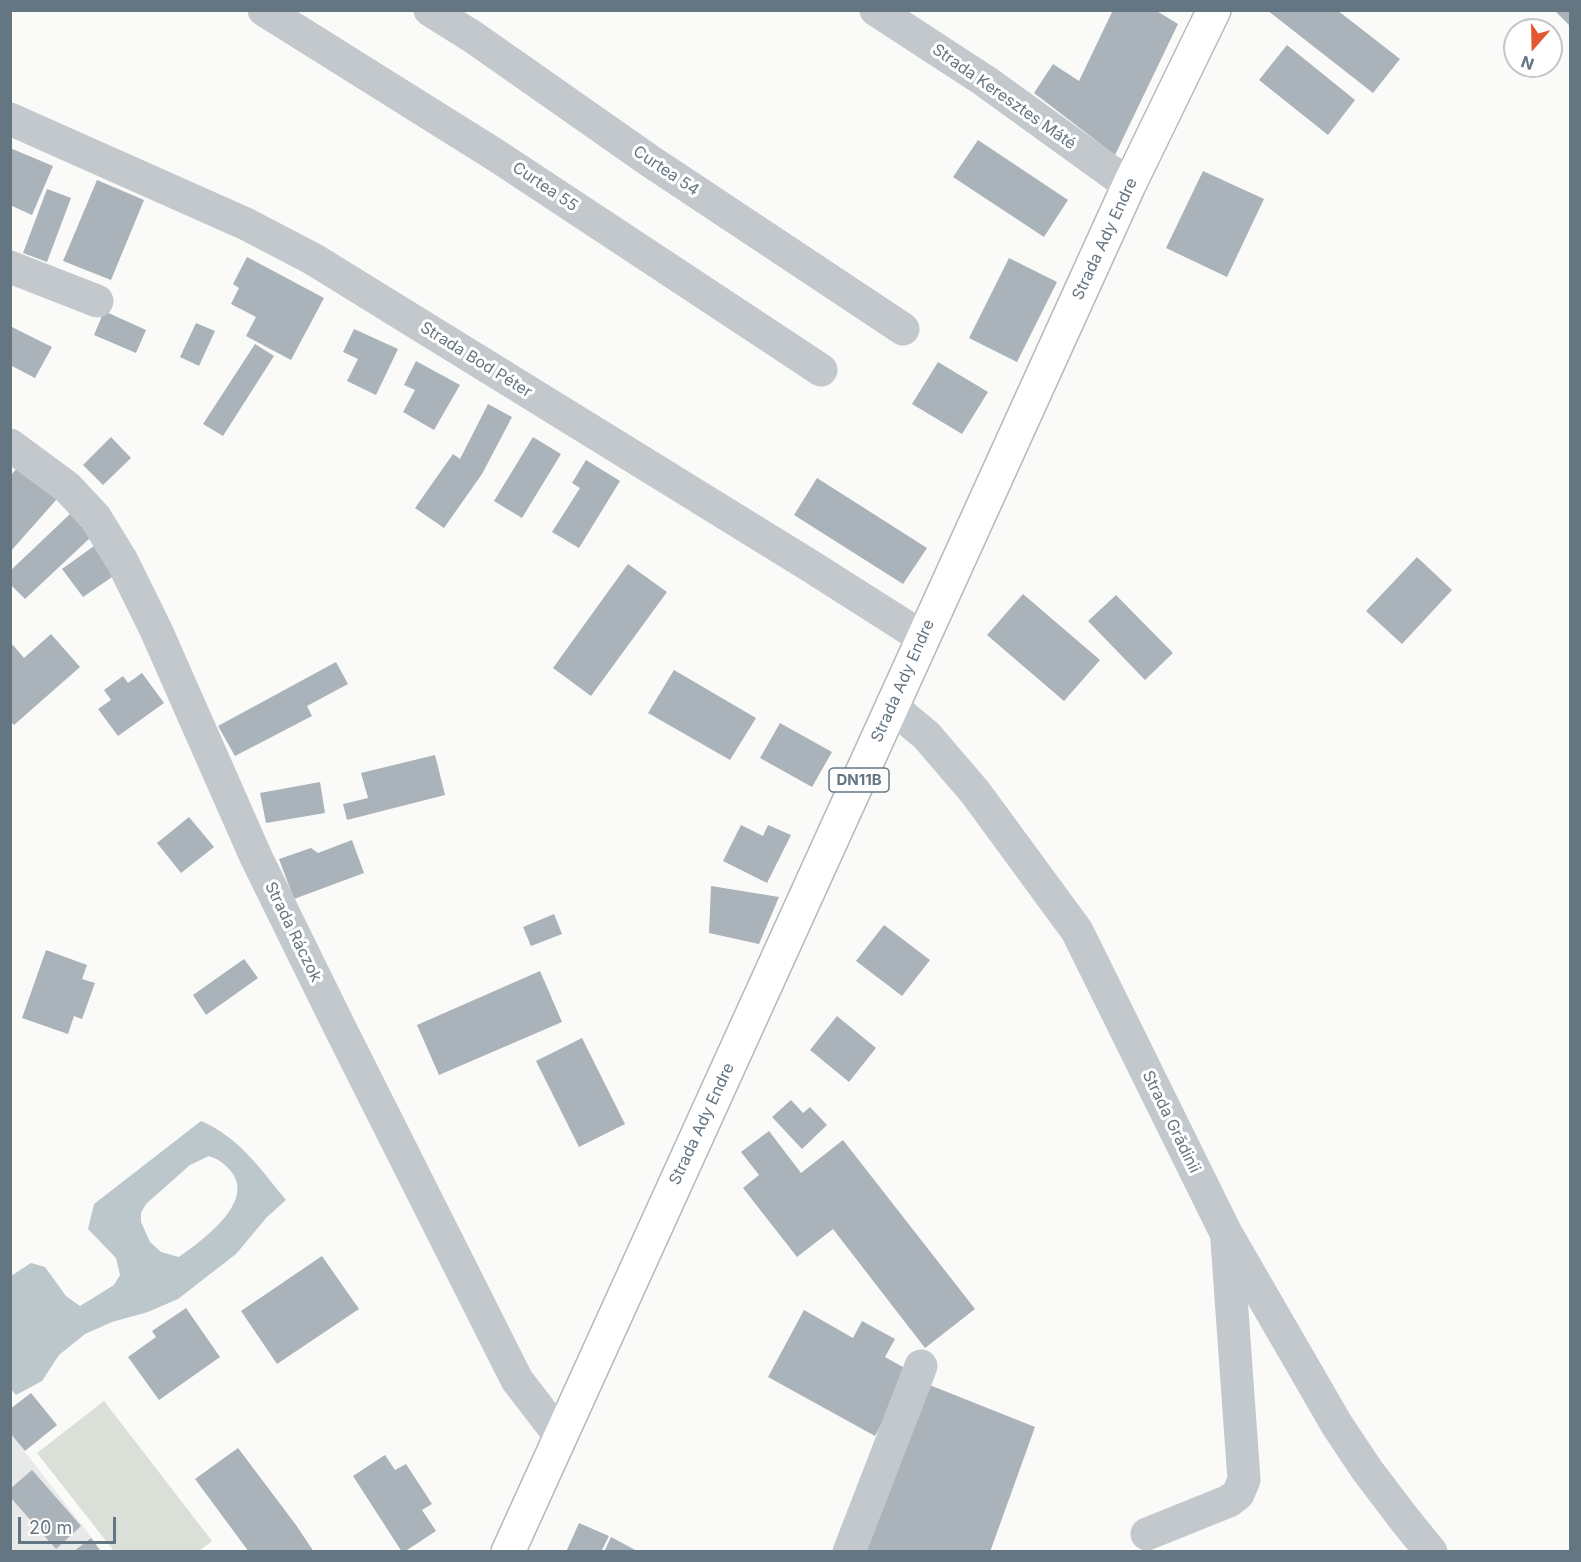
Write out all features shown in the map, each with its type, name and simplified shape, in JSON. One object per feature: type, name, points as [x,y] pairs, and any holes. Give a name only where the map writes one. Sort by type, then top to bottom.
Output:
[{"type":"main road","name":"Strada Ady Endre","points":[[508,1551],[1129,185],[1214,10]]},
{"type":"street","name":"Curtea 55","points":[[264,10],[497,156],[821,370]]},
{"type":"street","name":"Curtea 54","points":[[430,10],[482,43],[650,161],[903,329]]},
{"type":"street","name":"Strada Keresztes Máté","points":[[876,10],[985,81],[1129,185]]},
{"type":"street","name":"Strada Bod Péter","points":[[10,119],[246,224],[313,259],[922,637]]},
{"type":"street","points":[[10,267],[96,301]]},
{"type":"street","name":"Strada Ráczok","points":[[10,445],[67,487],[96,517],[122,561],[156,630],[256,857],[334,1016],[517,1380],[560,1436]]},
{"type":"street","name":"Strada Grădinii","points":[[892,707],[926,735],[975,792],[1077,931],[1226,1233],[1337,1425],[1367,1470],[1431,1551]]},
{"type":"street","points":[[1147,1533],[1229,1501],[1239,1494],[1244,1480],[1226,1233]]},
{"type":"street","points":[[849,1551],[921,1366]]},
{"type":"shaded area","points":[[201,1121],[238,1145],[286,1200],[267,1217],[236,1254],[178,1299],[85,1334],[59,1355],[42,1381],[16,1395],[11,1389],[11,1276],[31,1263],[45,1267],[66,1296],[80,1306],[114,1285],[120,1275],[116,1258],[88,1229],[94,1204]],"holes":[[[209,1156],[226,1166],[236,1180],[237,1193],[233,1205],[213,1230],[179,1257],[161,1252],[150,1242],[141,1222],[141,1213],[146,1204],[190,1165]]]},
{"type":"shaded area","points":[[104,1401],[212,1541],[199,1551],[114,1551],[37,1453]]},
{"type":"shaded area","points":[[11,1434],[102,1551],[11,1551]]},
{"type":"building","points":[[1113,10],[1155,10],[1178,24],[1115,155],[1034,93],[1053,64],[1079,81]]},
{"type":"building","points":[[1267,10],[1337,10],[1400,59],[1373,93]]},
{"type":"building","points":[[1554,10],[1570,10],[1570,26],[1563,18]]},
{"type":"building","points":[[1287,45],[1355,100],[1328,135],[1259,80]]},
{"type":"building","points":[[978,140],[1068,200],[1044,237],[953,177]]},
{"type":"building","points":[[10,148],[53,166],[32,215],[10,205]]},
{"type":"building","points":[[1203,171],[1264,199],[1227,277],[1166,248]]},
{"type":"building","points":[[97,180],[144,200],[111,280],[63,261]]},
{"type":"building","points":[[47,189],[71,198],[47,262],[23,253]]},
{"type":"building","points":[[247,257],[324,298],[291,360],[246,336],[256,317],[231,304],[239,288],[233,284]]},
{"type":"building","points":[[1009,258],[1057,282],[1017,362],[969,338]]},
{"type":"building","points":[[104,311],[146,330],[136,353],[94,335]]},
{"type":"building","points":[[196,323],[215,331],[199,366],[180,357]]},
{"type":"building","points":[[10,326],[52,347],[35,378],[10,365]]},
{"type":"building","points":[[354,329],[398,349],[376,395],[347,381],[358,359],[343,352]]},
{"type":"building","points":[[255,344],[274,356],[223,436],[203,424]]},
{"type":"building","points":[[416,361],[460,385],[434,430],[403,412],[415,390],[404,385]]},
{"type":"building","points":[[938,362],[988,392],[962,434],[912,404]]},
{"type":"building","points":[[488,404],[512,417],[482,474],[444,528],[415,508],[453,454],[460,459]]},
{"type":"building","points":[[111,437],[131,458],[103,485],[83,465]]},
{"type":"building","points":[[533,437],[561,454],[522,518],[494,501]]},
{"type":"building","points":[[586,460],[620,481],[579,548],[552,532],[580,488],[572,483]]},
{"type":"building","points":[[19,466],[57,499],[10,552],[10,476]]},
{"type":"building","points":[[817,478],[927,548],[903,584],[794,515]]},
{"type":"building","points":[[70,514],[91,537],[25,599],[10,584],[10,571]]},
{"type":"building","points":[[94,546],[115,575],[83,597],[62,569]]},
{"type":"building","points":[[1417,557],[1452,590],[1402,644],[1366,611]]},
{"type":"building","points":[[628,564],[667,592],[591,696],[553,668]]},
{"type":"building","points":[[1023,594],[1100,660],[1064,701],[987,635]]},
{"type":"building","points":[[1116,595],[1173,653],[1145,680],[1088,621]]},
{"type":"building","points":[[51,634],[80,667],[14,725],[10,721],[10,647],[13,645],[24,658]]},
{"type":"building","points":[[336,662],[348,684],[307,706],[312,716],[235,756],[218,726]]},
{"type":"building","points":[[674,670],[756,718],[730,760],[648,713]]},
{"type":"building","points":[[142,673],[164,703],[118,736],[98,709],[111,700],[104,690],[123,676],[128,683]]},
{"type":"building","points":[[780,723],[832,752],[812,787],[760,758]]},
{"type":"building","points":[[435,755],[445,795],[347,820],[343,804],[368,798],[361,773]]},
{"type":"building","points":[[320,782],[325,813],[266,823],[260,793]]},
{"type":"building","points":[[189,817],[214,847],[181,873],[157,843]]},
{"type":"building","points":[[741,825],[763,836],[768,825],[791,835],[767,883],[723,861]]},
{"type":"building","points":[[352,840],[364,873],[294,899],[279,859],[311,848],[318,853]]},
{"type":"building","points":[[711,886],[779,897],[759,944],[709,933]]},
{"type":"building","points":[[554,914],[562,934],[531,946],[523,927]]},
{"type":"building","points":[[884,925],[930,960],[902,996],[856,961]]},
{"type":"building","points":[[46,950],[87,965],[82,979],[95,983],[82,1019],[74,1016],[68,1034],[22,1018]]},
{"type":"building","points":[[244,959],[258,978],[206,1015],[193,995]]},
{"type":"building","points":[[540,971],[562,1022],[439,1075],[417,1025]]},
{"type":"building","points":[[837,1016],[876,1048],[849,1082],[810,1050]]},
{"type":"building","points":[[582,1038],[625,1124],[579,1147],[536,1061]]},
{"type":"building","points":[[791,1100],[803,1113],[810,1107],[827,1125],[802,1149],[772,1117]]},
{"type":"building","points":[[769,1131],[801,1173],[843,1140],[975,1309],[925,1348],[833,1229],[797,1257],[743,1188],[759,1175],[741,1152]]},
{"type":"building","points":[[322,1256],[359,1309],[277,1364],[241,1311]]},
{"type":"building","points":[[186,1308],[220,1357],[159,1400],[128,1357],[156,1337],[152,1331]]},
{"type":"building","points":[[804,1310],[853,1338],[862,1321],[895,1339],[885,1357],[910,1371],[875,1436],[768,1377]]},
{"type":"building","points":[[922,1382],[1035,1427],[990,1552],[864,1552]]},
{"type":"building","points":[[31,1393],[57,1425],[25,1451],[10,1433],[10,1409]]},
{"type":"building","points":[[238,1448],[314,1552],[249,1552],[195,1479]]},
{"type":"building","points":[[385,1455],[395,1470],[406,1464],[432,1504],[422,1510],[436,1531],[404,1552],[353,1476]]},
{"type":"building","points":[[32,1470],[81,1526],[56,1549],[10,1497],[10,1489]]},
{"type":"building","points":[[579,1523],[609,1536],[601,1552],[566,1552]]},
{"type":"building","points":[[611,1537],[639,1552],[604,1552]]},
{"type":"building","points":[[91,1538],[101,1552],[73,1552]]}]
